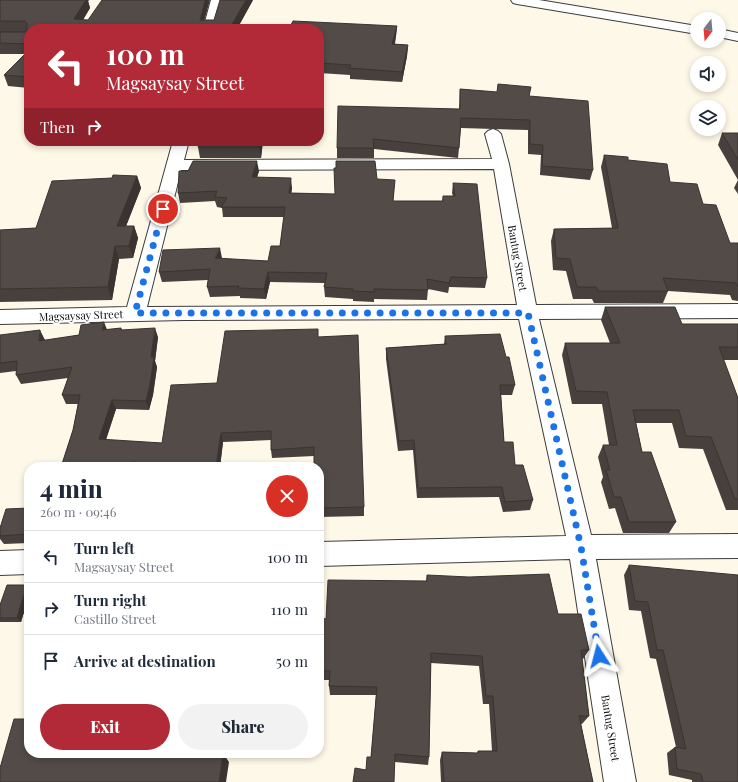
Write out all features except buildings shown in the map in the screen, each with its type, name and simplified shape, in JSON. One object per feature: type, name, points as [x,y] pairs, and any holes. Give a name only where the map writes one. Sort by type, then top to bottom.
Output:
[{"type":"street","points":[[210,24],[217,0]]},
{"type":"street","points":[[517,0],[690,29]]},
{"type":"street","points":[[726,34],[738,37]]},
{"type":"street","name":"Bantug Street","points":[[493,134],[501,164],[528,313],[581,547],[620,782]]},
{"type":"street","points":[[135,313],[180,146]]},
{"type":"street","points":[[175,165],[501,164]]},
{"type":"street","name":"Magsaysay Street","points":[[0,317],[135,313],[528,313],[738,311]]},
{"type":"street","points":[[324,554],[581,547],[738,546]]},
{"type":"street","points":[[0,563],[24,562]]},
{"type":"route","points":[[163,209],[135,313],[528,313],[581,547],[599,656]]}]
